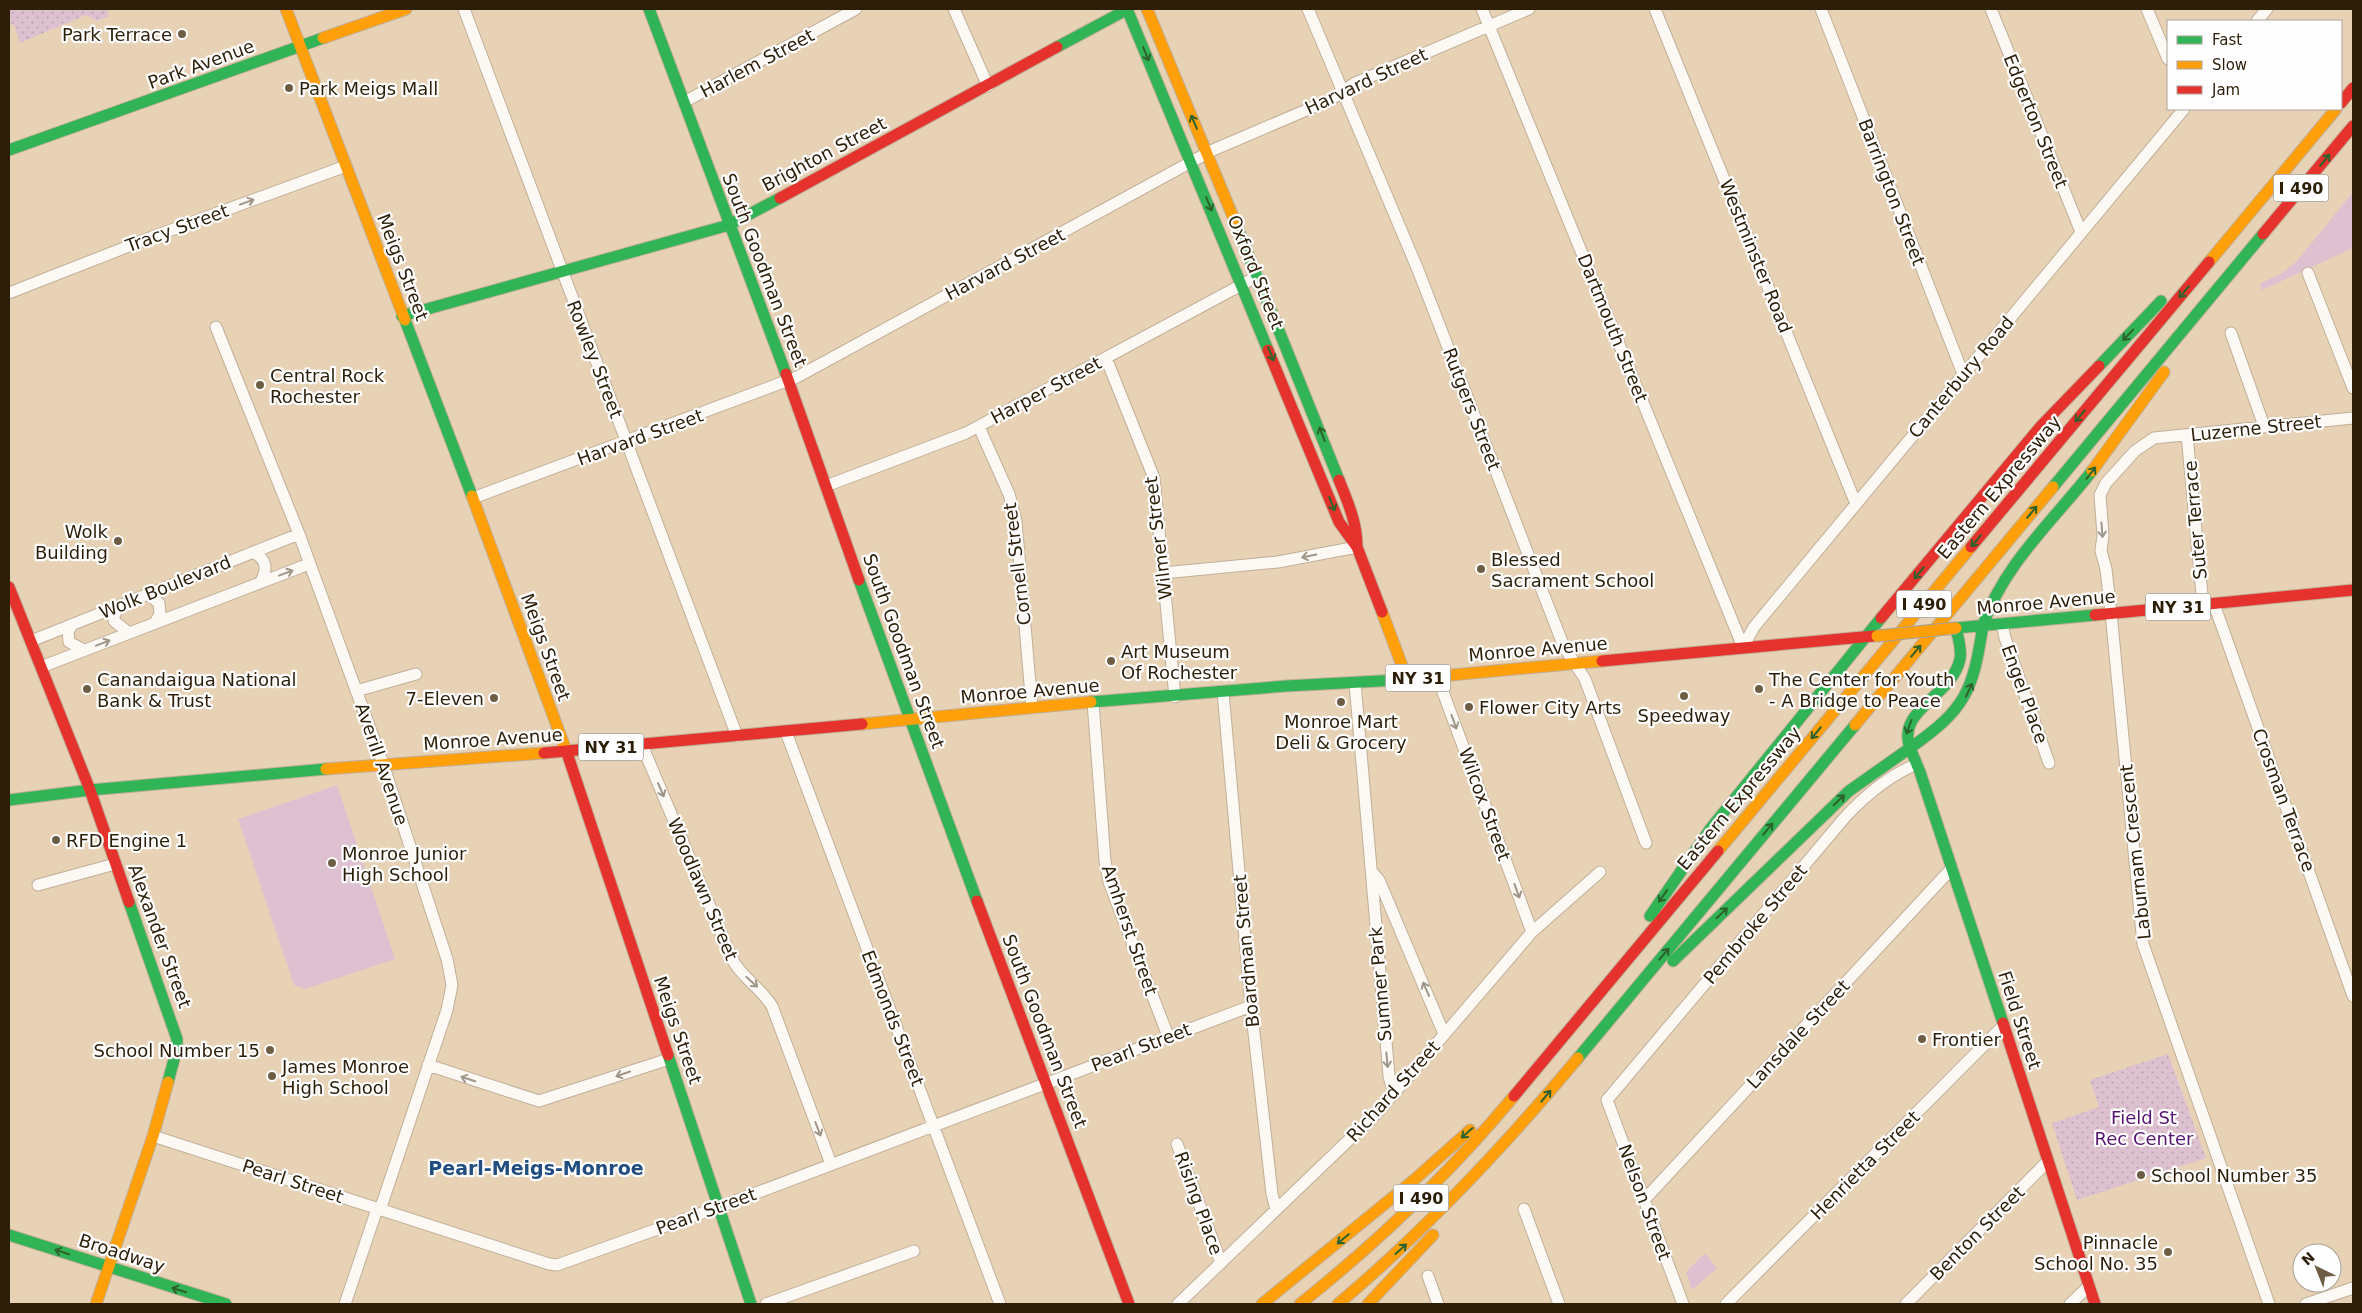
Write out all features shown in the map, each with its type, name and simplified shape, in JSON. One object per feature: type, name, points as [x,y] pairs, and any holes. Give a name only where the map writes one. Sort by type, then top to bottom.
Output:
[{"type":"main road","name":"Meigs Street","points":[[286,9],[472,498],[566,752],[751,1304]]},
{"type":"main road","name":"Park Avenue","points":[[9,150],[406,9]]},
{"type":"main road","name":"South Goodman Street","points":[[649,9],[788,381],[909,720],[1129,1304]]},
{"type":"main road","name":"Brighton Street","points":[[402,316],[729,224],[988,86],[1127,9]]},
{"type":"main road","name":"Oxford Street","points":[[1127,9],[1339,522],[1357,547],[1408,679]]},
{"type":"main road","name":"Oxford Street","points":[[1147,9],[1208,153],[1353,515],[1357,530],[1357,547]]},
{"type":"main road","points":[[2342,102],[2353,88]]},
{"type":"main road","name":"Eastern Expressway","points":[[1300,1304],[1362,1253],[1416,1202],[1481,1135],[2335,110]]},
{"type":"main road","name":"I 490","points":[[1338,1304],[1438,1215],[1514,1133],[2353,126]]},
{"type":"main road","points":[[1578,1020],[1705,837],[1865,637],[2046,420],[2271,187]]},
{"type":"main road","points":[[1599,1032],[1849,791],[1947,722],[1964,700],[1975,676],[1983,625],[1988,608],[2000,584],[2109,449],[2248,251]]},
{"type":"main road","name":"Alexander Street","points":[[9,587],[90,790],[177,1039],[177,1048],[153,1136],[96,1304]]},
{"type":"main road","name":"Monroe Avenue","points":[[9,800],[90,790],[383,764],[566,752],[786,732],[1032,707],[1355,684],[2353,590]]},
{"type":"main road","name":"Field Street","points":[[1956,628],[1960,662],[1941,690],[1908,724],[1906,734],[2095,1304]]},
{"type":"main road","points":[[1262,1304],[1414,1180],[1530,1078]]},
{"type":"main road","points":[[1368,1304],[1423,1247],[1514,1133]]},
{"type":"main road","name":"Broadway","points":[[9,1234],[108,1268],[226,1304]]},
{"type":"street","name":"Rowley Street","points":[[464,9],[736,736]]},
{"type":"street","name":"Harlem Street","points":[[684,102],[856,9]]},
{"type":"street","points":[[954,9],[988,86]]},
{"type":"street","name":"Rutgers Street","points":[[1308,9],[1418,270],[1564,647],[1585,679],[1646,843]]},
{"type":"street","name":"Dartmouth Street","points":[[1482,9],[1743,647]]},
{"type":"street","name":"Harvard Street","points":[[472,498],[788,381],[1208,153],[1330,100],[1354,83],[1529,9]]},
{"type":"street","name":"Westminster Road","points":[[1655,9],[1856,504]]},
{"type":"street","name":"Barrington Street","points":[[1821,9],[1963,374]]},
{"type":"street","name":"Edgerton Street","points":[[1991,9],[2081,232]]},
{"type":"street","points":[[2147,9],[2167,57]]},
{"type":"street","points":[[2258,20],[2267,9]]},
{"type":"street","name":"Canterbury Road","points":[[1743,647],[1754,627],[2183,110]]},
{"type":"street","name":"Tracy Street","points":[[9,293],[152,237],[346,166]]},
{"type":"street","points":[[2308,274],[2353,388]]},
{"type":"street","name":"Harper Street","points":[[826,486],[980,426],[1258,276]]},
{"type":"street","name":"Averill Avenue","points":[[216,327],[299,534],[383,764],[447,959],[452,985],[447,1010],[345,1304]]},
{"type":"street","points":[[2231,334],[2264,426]]},
{"type":"street","name":"Wilmer Street","points":[[1106,358],[1154,478],[1175,697]]},
{"type":"street","name":"Luzerne Street","points":[[2158,437],[2353,418]]},
{"type":"street","name":"Cornell Street","points":[[980,426],[1009,494],[1016,521],[1032,707]]},
{"type":"street","name":"Suter Terrace","points":[[2187,434],[2208,604]]},
{"type":"street","name":"Laburnam Crescent","points":[[2158,437],[2139,447],[2101,491],[2099,503],[2103,562],[2106,569],[2111,613],[2143,944],[2269,1304]]},
{"type":"street","name":"Wolk Boulevard","points":[[31,641],[299,534]]},
{"type":"street","points":[[1163,573],[1278,562],[1357,547]]},
{"type":"street","points":[[253,552],[262,558],[265,563],[264,576],[260,583]]},
{"type":"street","name":"Wolk Boulevard","points":[[41,667],[310,564]]},
{"type":"street","points":[[148,594],[159,603],[160,614],[155,623]]},
{"type":"street","name":"Crosman Terrace","points":[[2208,604],[2353,996]]},
{"type":"street","points":[[119,606],[114,616],[114,621],[129,633]]},
{"type":"street","points":[[73,624],[68,631],[69,642],[84,650]]},
{"type":"street","name":"Engel Place","points":[[2002,624],[2005,638],[2049,764]]},
{"type":"street","points":[[356,691],[416,674]]},
{"type":"street","name":"Wilcox Street","points":[[1437,676],[1532,932]]},
{"type":"street","name":"Sumner Park","points":[[1355,684],[1372,872],[1371,887],[1389,1076],[1394,1095]]},
{"type":"street","name":"Boardman Street","points":[[1223,692],[1251,1006],[1272,1194],[1276,1209]]},
{"type":"street","name":"Amherst Street","points":[[1093,702],[1104,861],[1109,882],[1168,1036]]},
{"type":"street","name":"Edmonds Street","points":[[786,732],[1000,1304]]},
{"type":"street","name":"Woodlawn Street","points":[[642,745],[732,960],[740,971],[765,995],[772,1006],[831,1164]]},
{"type":"street","name":"Pembroke Street","points":[[1607,1100],[1846,816],[1875,790],[1902,771],[1917,764]]},
{"type":"street","points":[[38,885],[115,864]]},
{"type":"street","name":"Lansdale Street","points":[[1645,1199],[1952,868]]},
{"type":"street","name":"Sumner Park","points":[[1372,872],[1379,880],[1444,1034]]},
{"type":"street","name":"Richard Street","points":[[1178,1304],[1394,1095],[1532,932],[1600,872]]},
{"type":"street","name":"Pearl Street","points":[[153,1136],[548,1264],[557,1264],[719,1206],[1251,1006]]},
{"type":"street","name":"Henrietta Street","points":[[1726,1304],[2003,1026]]},
{"type":"street","points":[[428,1066],[539,1101],[669,1059]]},
{"type":"street","name":"Nelson Street","points":[[1607,1100],[1645,1199],[1682,1304]]},
{"type":"street","name":"Rising Place","points":[[1177,1144],[1221,1263]]},
{"type":"street","name":"Benton Street","points":[[1906,1304],[2048,1161]]},
{"type":"street","points":[[1524,1209],[1559,1304]]},
{"type":"street","points":[[766,1304],[914,1251]]},
{"type":"street","points":[[1428,1276],[1438,1304]]},
{"type":"street","points":[[2070,1304],[2088,1286]]},
{"type":"street","points":[[2306,1304],[2353,1288]]},
{"type":"green space","points":[[9,9],[106,9],[109,16],[97,21],[86,15],[20,43],[14,24],[9,26]]},
{"type":"green space","points":[[2353,192],[2353,248],[2262,290],[2260,284],[2282,273],[2297,261]]},
{"type":"green space","points":[[337,785],[395,959],[305,989],[294,985],[238,819]]},
{"type":"green space","name":"Field St Rec Center","points":[[2168,1054],[2206,1158],[2077,1200],[2052,1123],[2099,1107],[2090,1080]]},
{"type":"green space","points":[[1705,1253],[1717,1268],[1692,1290],[1686,1272]]},
{"type":"traffic: fast","points":[[649,9],[786,374]]},
{"type":"traffic: fast","points":[[1127,9],[1268,350]]},
{"type":"traffic: fast","points":[[1057,47],[1128,9]]},
{"type":"traffic: fast","points":[[9,150],[323,38]]},
{"type":"traffic: fast","points":[[402,316],[729,225],[780,198]]},
{"type":"traffic: fast","points":[[1236,224],[1339,480]]},
{"type":"traffic: fast","points":[[2053,487],[2263,234]]},
{"type":"traffic: fast","points":[[2099,366],[2161,301]]},
{"type":"traffic: fast","points":[[405,320],[472,496]]},
{"type":"traffic: fast","points":[[1983,625],[2003,582],[2016,563],[2092,471]]},
{"type":"traffic: fast","points":[[859,580],[977,901]]},
{"type":"traffic: fast","points":[[1983,625],[1979,648],[1975,667],[1964,697],[1944,722],[1910,748],[1908,735],[1911,723],[1947,683],[1955,672],[1960,659],[1960,644],[1956,628],[2095,615]]},
{"type":"traffic: fast","points":[[1650,916],[1711,828],[1881,618]]},
{"type":"traffic: fast","points":[[1091,702],[1286,686],[1398,680]]},
{"type":"traffic: fast","points":[[1578,1058],[1855,725]]},
{"type":"traffic: fast","points":[[1910,748],[1920,772],[2003,1023]]},
{"type":"traffic: fast","points":[[1673,961],[1849,791],[1910,748]]},
{"type":"traffic: fast","points":[[9,800],[90,790],[326,769]]},
{"type":"traffic: fast","points":[[129,902],[177,1039],[177,1048],[168,1082]]},
{"type":"traffic: fast","points":[[668,1055],[751,1304]]},
{"type":"traffic: fast","points":[[9,1235],[226,1304]]},
{"type":"traffic: slow","points":[[286,9],[405,320]]},
{"type":"traffic: slow","points":[[323,38],[406,9]]},
{"type":"traffic: slow","points":[[1147,9],[1236,224]]},
{"type":"traffic: slow","points":[[2209,262],[2335,110]]},
{"type":"traffic: slow","points":[[2092,471],[2164,372]]},
{"type":"traffic: slow","points":[[1855,725],[2053,487]]},
{"type":"traffic: slow","points":[[472,496],[567,753]]},
{"type":"traffic: slow","points":[[1718,851],[1971,547]]},
{"type":"traffic: slow","points":[[1382,612],[1407,679]]},
{"type":"traffic: slow","points":[[1877,636],[1956,628]]},
{"type":"traffic: slow","points":[[1398,680],[1602,661]]},
{"type":"traffic: slow","points":[[862,724],[1091,702]]},
{"type":"traffic: slow","points":[[326,769],[544,753]]},
{"type":"traffic: slow","points":[[1338,1304],[1402,1247],[1463,1187],[1522,1124],[1578,1058]]},
{"type":"traffic: slow","points":[[96,1304],[153,1136],[168,1082]]},
{"type":"traffic: slow","points":[[1300,1304],[1412,1206],[1465,1152],[1514,1096]]},
{"type":"traffic: slow","points":[[1262,1304],[1414,1180],[1470,1130]]},
{"type":"traffic: slow","points":[[1368,1304],[1433,1235]]},
{"type":"traffic: jam","points":[[780,198],[1057,47]]},
{"type":"traffic: jam","points":[[2342,102],[2353,88]]},
{"type":"traffic: jam","points":[[2263,234],[2353,126]]},
{"type":"traffic: jam","points":[[1971,547],[2209,262]]},
{"type":"traffic: jam","points":[[1268,350],[1339,522],[1357,547],[1382,612]]},
{"type":"traffic: jam","points":[[1881,618],[2041,426],[2099,366]]},
{"type":"traffic: jam","points":[[786,374],[859,580]]},
{"type":"traffic: jam","points":[[1339,480],[1354,521],[1357,547]]},
{"type":"traffic: jam","points":[[9,587],[90,790],[129,902]]},
{"type":"traffic: jam","points":[[2095,615],[2353,590]]},
{"type":"traffic: jam","points":[[1602,661],[1874,636]]},
{"type":"traffic: jam","points":[[544,753],[862,724]]},
{"type":"traffic: jam","points":[[567,753],[668,1055]]},
{"type":"traffic: jam","points":[[1514,1096],[1718,851]]},
{"type":"traffic: jam","points":[[977,901],[1129,1304]]},
{"type":"traffic: jam","points":[[2003,1023],[2095,1304]]},
{"type":"place","name":"Park Terrace","points":[[182,34]]},
{"type":"place","name":"Park Meigs Mall","points":[[289,88]]},
{"type":"place","name":"Central Rock Rochester","points":[[260,385]]},
{"type":"place","name":"Wolk Building","points":[[118,541]]},
{"type":"place","name":"Blessed Sacrament School","points":[[1481,569]]},
{"type":"place","name":"Art Museum Of Rochester","points":[[1111,661]]},
{"type":"place","name":"Canandaigua National Bank & Trust","points":[[87,689]]},
{"type":"place","name":"The Center for Youth - A Bridge to Peace","points":[[1759,689]]},
{"type":"place","name":"Speedway","points":[[1684,696]]},
{"type":"place","name":"7-Eleven","points":[[494,698]]},
{"type":"place","name":"Monroe Mart Deli & Grocery","points":[[1341,702]]},
{"type":"place","name":"Flower City Arts","points":[[1469,707]]},
{"type":"place","name":"RFD Engine 1","points":[[56,840]]},
{"type":"place","name":"Monroe Junior High School","points":[[332,863]]},
{"type":"place","name":"Frontier","points":[[1922,1039]]},
{"type":"place","name":"School Number 15","points":[[270,1050]]},
{"type":"place","name":"James Monroe High School","points":[[272,1076]]},
{"type":"place","name":"School Number 35","points":[[2141,1175]]},
{"type":"place","name":"Pinnacle School No. 35","points":[[2168,1252]]},
{"type":"district","name":"Pearl-Meigs-Monroe","points":[[536,1168]]}]
